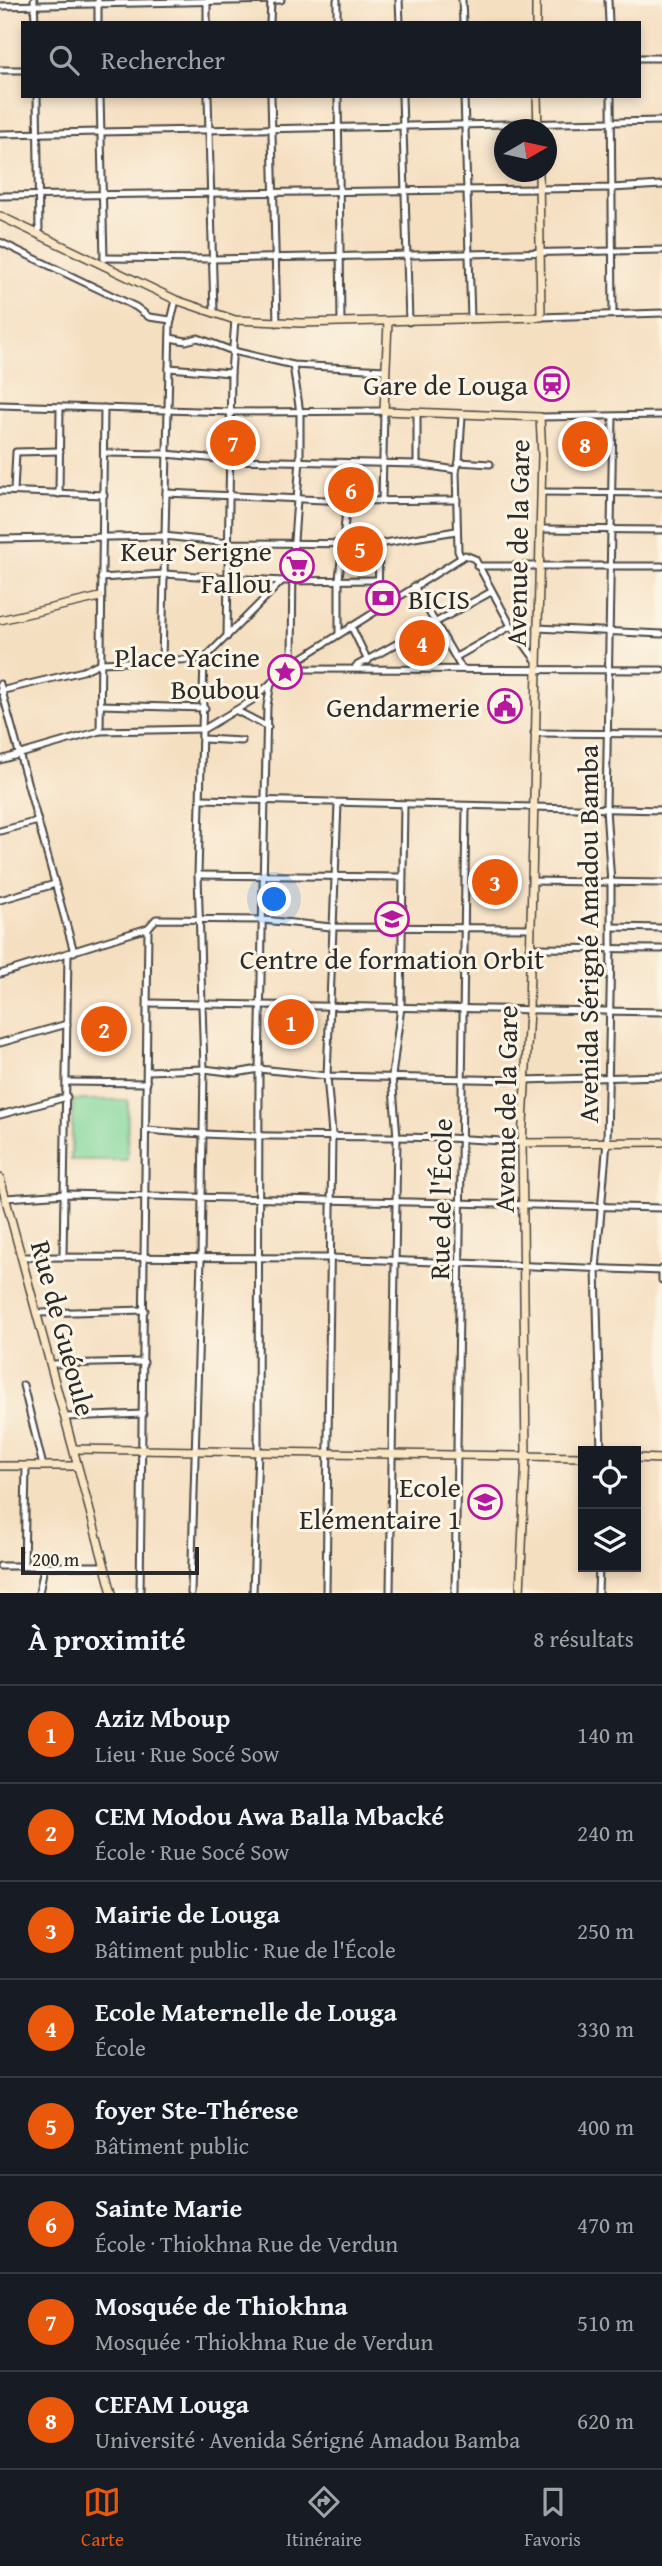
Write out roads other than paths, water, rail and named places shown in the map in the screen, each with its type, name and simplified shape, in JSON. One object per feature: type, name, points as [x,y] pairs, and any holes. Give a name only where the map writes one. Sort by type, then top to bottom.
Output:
[{"type":"street","points":[[270,21],[271,0]]},
{"type":"street","points":[[0,6],[98,1],[281,0]]},
{"type":"street","points":[[337,0],[337,21]]},
{"type":"street","points":[[399,0],[400,21]]},
{"type":"street","points":[[462,0],[463,21]]},
{"type":"street","points":[[536,0],[536,21]]},
{"type":"street","points":[[608,0],[609,21]]},
{"type":"street","points":[[98,1],[98,21]]},
{"type":"street","points":[[207,2],[207,21]]},
{"type":"street","points":[[34,3],[35,21]]},
{"type":"street","points":[[641,58],[662,58]]},
{"type":"street","points":[[0,70],[21,70]]},
{"type":"street","points":[[37,98],[38,233]]},
{"type":"street","points":[[100,98],[104,262]]},
{"type":"street","points":[[208,98],[214,313]]},
{"type":"street","points":[[271,98],[277,323]]},
{"type":"street","points":[[338,98],[338,257],[341,321]]},
{"type":"street","points":[[402,98],[409,322]]},
{"type":"street","points":[[464,98],[471,319]]},
{"type":"street","points":[[537,98],[538,119]]},
{"type":"street","points":[[611,98],[613,314]]},
{"type":"street","points":[[557,125],[662,121]]},
{"type":"street","points":[[0,134],[494,125]]},
{"type":"street","points":[[539,182],[541,317]]},
{"type":"street","points":[[0,196],[611,188],[662,184]]},
{"type":"street","points":[[0,216],[104,262],[176,300],[235,320],[277,323],[409,322],[662,313]]},
{"type":"street","points":[[0,242],[136,307],[149,317],[171,320]]},
{"type":"street","points":[[104,262],[662,250]]},
{"type":"street","points":[[162,661],[170,338],[176,300]]},
{"type":"street","points":[[227,637],[231,373],[235,320]]},
{"type":"street","points":[[383,500],[388,322]]},
{"type":"street","points":[[170,338],[186,341],[198,338],[233,351],[293,365],[385,370]]},
{"type":"street","points":[[290,666],[300,459],[300,413],[293,365]]},
{"type":"street","points":[[169,368],[231,373]]},
{"type":"street","points":[[0,405],[231,412],[384,411],[462,416],[662,415]]},
{"type":"street","points":[[59,494],[60,408]]},
{"type":"street","points":[[100,731],[104,408]]},
{"type":"street","points":[[417,414],[417,464]]},
{"type":"street","points":[[461,558],[456,531],[456,470],[462,416]]},
{"type":"street","name":"Avenue de la Gare","points":[[520,1593],[526,1455],[522,1143],[529,1010],[528,948],[541,492],[540,417]]},
{"type":"street","name":"Avenida Sérigné Amadou Bamba","points":[[601,1446],[596,1269],[607,1141],[611,948],[611,883],[606,809],[613,417]]},
{"type":"street","points":[[14,491],[16,452],[60,451]]},
{"type":"street","points":[[105,453],[166,454],[229,460],[383,461],[456,470]]},
{"type":"street","points":[[459,462],[490,464]]},
{"type":"street","points":[[0,491],[104,495]]},
{"type":"street","points":[[541,492],[662,492]]},
{"type":"street","points":[[166,493],[347,501],[457,500]]},
{"type":"street","points":[[339,633],[339,579],[347,501]]},
{"type":"street","points":[[540,529],[662,530]]},
{"type":"street","points":[[0,540],[164,536],[229,543],[379,544],[456,531]]},
{"type":"street","points":[[378,611],[379,544]]},
{"type":"street","points":[[0,760],[100,731],[204,729],[237,711],[290,666],[339,633],[461,558],[469,556],[511,626],[535,659]]},
{"type":"street","points":[[477,566],[662,566]]},
{"type":"street","points":[[101,578],[164,574],[282,581],[377,580]]},
{"type":"street","points":[[63,1256],[67,1024],[71,953],[55,884],[0,689],[70,674],[100,663],[204,659],[282,581]]},
{"type":"street","points":[[414,586],[462,669]]},
{"type":"street","points":[[352,668],[491,592]]},
{"type":"street","points":[[0,620],[100,597]]},
{"type":"street","points":[[351,626],[368,661]]},
{"type":"street","points":[[456,657],[511,626]]},
{"type":"street","points":[[537,628],[662,634]]},
{"type":"street","points":[[191,1593],[198,1450],[204,1069],[198,875],[205,708],[204,659]]},
{"type":"street","points":[[290,666],[662,670]]},
{"type":"street","points":[[253,1593],[258,1451],[261,1135],[259,1069],[267,706],[271,683]]},
{"type":"street","points":[[100,705],[205,708]]},
{"type":"street","points":[[237,711],[268,728]]},
{"type":"street","points":[[534,733],[662,734]]},
{"type":"street","points":[[203,739],[242,741]]},
{"type":"street","points":[[201,799],[662,810]]},
{"type":"street","points":[[326,1593],[332,1199],[332,1134],[327,1076],[338,804]]},
{"type":"street","points":[[390,1593],[397,1201],[397,1137],[392,1076],[401,1007],[404,804]]},
{"type":"street","name":"Rue de l'École","points":[[455,1593],[466,806]]},
{"type":"street","points":[[0,831],[38,821]]},
{"type":"street","points":[[198,875],[402,877]]},
{"type":"street","points":[[532,881],[662,883]]},
{"type":"street","points":[[0,900],[55,884]]},
{"type":"street","points":[[140,1593],[148,928],[153,920],[264,920],[331,927],[403,925],[530,928]]},
{"type":"street","points":[[611,927],[662,928]]},
{"type":"street","points":[[0,974],[148,928]]},
{"type":"street","points":[[528,948],[662,949]]},
{"type":"street","points":[[148,1003],[662,1012]]},
{"type":"street","points":[[0,1043],[67,1024]]},
{"type":"street","points":[[147,1071],[204,1069],[236,1073],[259,1069],[327,1076],[463,1076],[524,1080],[662,1076]]},
{"type":"street","points":[[67,1082],[147,1083]]},
{"type":"street","points":[[0,1115],[67,1097]]},
{"type":"street","points":[[147,1130],[202,1135],[462,1137],[522,1143],[662,1142]]},
{"type":"street","name":"Rue de Guéoule","points":[[0,1178],[39,1313],[112,1593]]},
{"type":"street","points":[[6,1198],[66,1194],[662,1208]]},
{"type":"street","points":[[22,1257],[331,1258],[459,1262],[662,1270],[662,1280]]},
{"type":"street","points":[[39,1313],[145,1310]]},
{"type":"street","points":[[52,1364],[144,1362]]},
{"type":"street","points":[[23,1385],[43,1466]]},
{"type":"street","points":[[66,1417],[142,1414]]},
{"type":"street","points":[[75,1449],[578,1457]]},
{"type":"street","points":[[641,1458],[662,1459]]},
{"type":"street","points":[[0,1466],[78,1466]]},
{"type":"street","points":[[24,1567],[26,1466]]},
{"type":"street","points":[[0,1566],[104,1566]]},
{"type":"street","points":[[39,1593],[44,1567]]},
{"type":"street","points":[[598,1593],[599,1572]]},
{"type":"place","name":"Gare de Louga","points":[[552,384]]},
{"type":"place","name":"Mosquée de Thiokhna","points":[[233,443]]},
{"type":"place","name":"CEFAM Louga","points":[[585,444]]},
{"type":"place","name":"Sainte Marie","points":[[351,490]]},
{"type":"place","name":"foyer Ste-Thérese","points":[[360,549]]},
{"type":"place","name":"Keur Serigne Fallou","points":[[297,566]]},
{"type":"place","name":"BICIS","points":[[383,598]]},
{"type":"place","name":"Ecole Maternelle de Louga","points":[[422,643]]},
{"type":"place","name":"Place Yacine Boubou","points":[[285,672]]},
{"type":"place","name":"Gendarmerie","points":[[505,706]]},
{"type":"place","name":"Mairie de Louga","points":[[495,882]]},
{"type":"place","name":"Centre de formation Orbit","points":[[392,919]]},
{"type":"place","name":"Aziz Mboup","points":[[291,1022]]},
{"type":"place","name":"CEM Modou Awa Balla Mbacké","points":[[104,1029]]},
{"type":"place","name":"Ecole Elémentaire 1","points":[[485,1502]]}]
